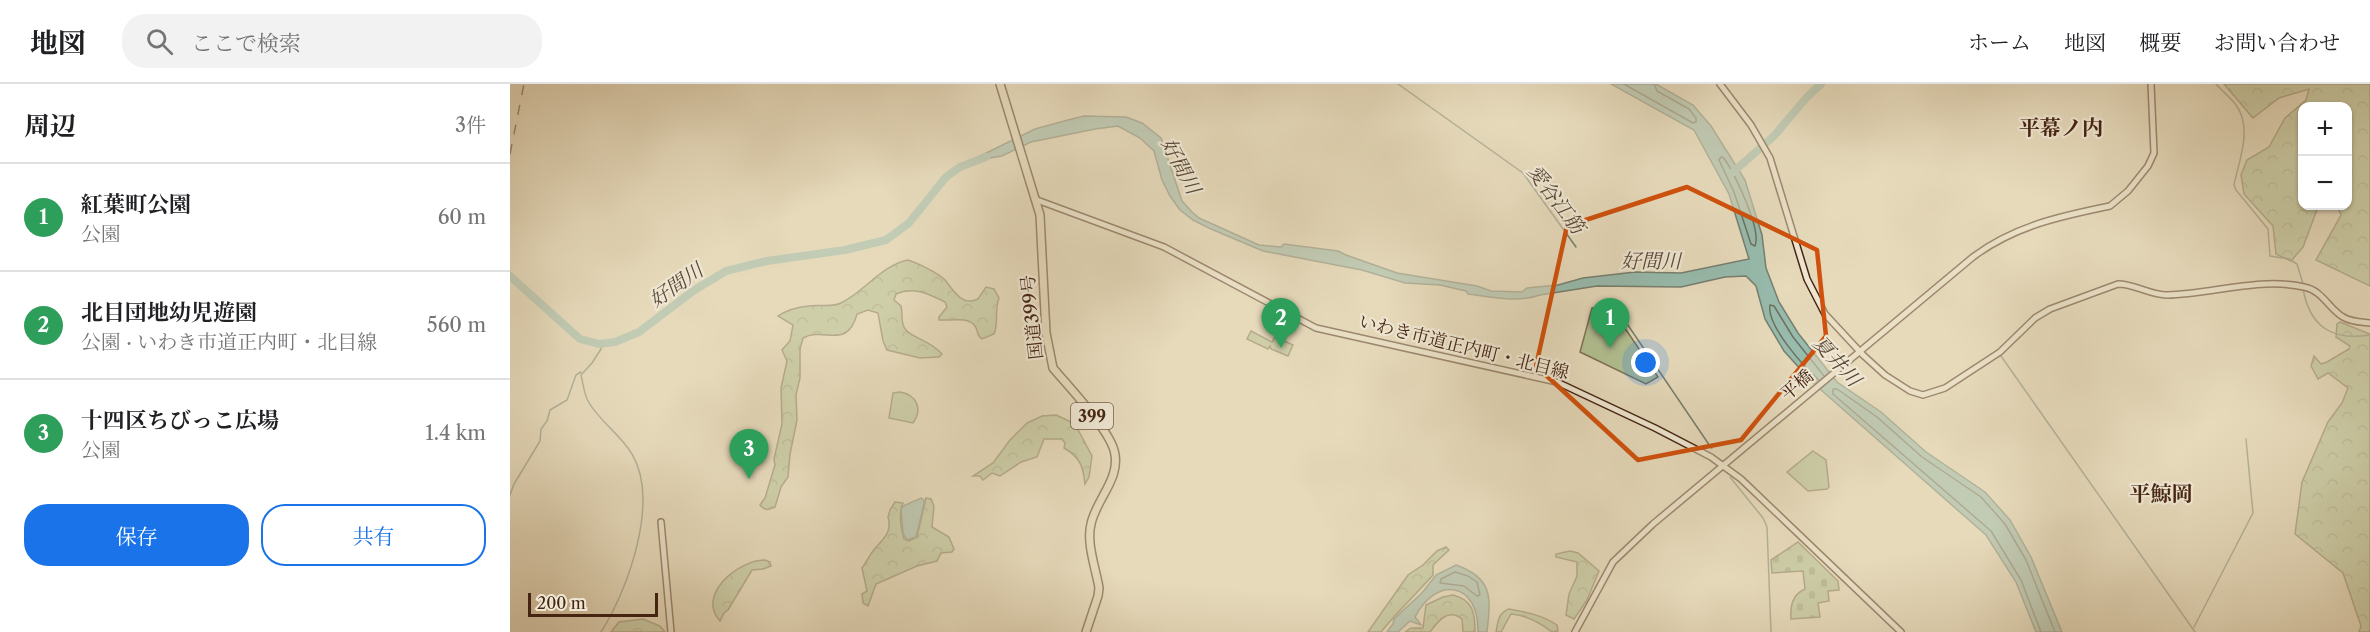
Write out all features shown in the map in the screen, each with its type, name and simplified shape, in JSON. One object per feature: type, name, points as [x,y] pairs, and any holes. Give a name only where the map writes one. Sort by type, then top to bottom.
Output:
[{"type":"highway","name":"国道399号","points":[[1000,84],[1040,215],[1046,333],[1050,360],[1053,368],[1088,409],[1111,442],[1114,452],[1111,480],[1091,522],[1090,538],[1099,588],[1086,632]]},
{"type":"street","points":[[1720,84],[1757,134],[1770,158],[1807,279],[1825,314],[1858,353],[1902,386],[1919,394],[1929,395],[1961,380],[2000,352],[2035,318],[2050,309],[2118,284],[2167,295],[2265,285],[2304,287],[2324,298],[2346,319],[2370,323]]},
{"type":"street","name":"平橋","points":[[1575,632],[1617,557],[1653,524],[1909,309],[1991,245],[2017,231],[2046,220],[2110,206],[2117,202],[2148,166],[2154,153],[2151,84]]},
{"type":"street","name":"いわき市道正内町・北目線","points":[[1036,200],[1164,248],[1316,327],[1566,385],[1655,428],[1724,466],[1742,479],[1901,632]]},
{"type":"street","points":[[661,522],[670,632]]},
{"type":"highlighted area","points":[[1687,187],[1817,250],[1826,336],[1741,440],[1638,460],[1536,366],[1567,226]]},
{"type":"green space","points":[[2224,84],[2370,84],[2370,286],[2316,260],[2341,215],[2339,210],[2352,210],[2352,102],[2304,102],[2309,89],[2279,98],[2253,118]]},
{"type":"green space","points":[[2298,107],[2298,210],[2317,210],[2303,247],[2291,261],[2276,254],[2273,226],[2244,194],[2241,175],[2247,160],[2269,147],[2285,118]]},
{"type":"green space","points":[[907,260],[938,274],[958,296],[967,301],[978,299],[986,287],[994,289],[999,298],[994,334],[982,339],[975,326],[968,321],[939,320],[947,307],[945,302],[927,294],[909,291],[896,294],[894,300],[901,306],[904,328],[937,349],[942,354],[939,357],[920,358],[887,350],[878,313],[868,310],[857,314],[853,325],[841,335],[819,334],[803,338],[800,349],[800,378],[796,395],[797,420],[788,477],[781,487],[775,507],[763,508],[760,505],[765,498],[775,465],[774,459],[782,424],[781,388],[787,361],[782,350],[790,341],[793,325],[778,316],[801,307],[841,303],[889,268]]},
{"type":"green space","points":[[1610,306],[1658,377],[1646,384],[1580,352],[1592,308]]},
{"type":"green space","points":[[2340,322],[2370,334],[2370,632],[2359,632],[2361,626],[2343,573],[2295,534],[2302,482],[2328,422],[2342,403],[2348,388],[2328,373],[2318,379],[2311,366],[2314,356],[2321,364],[2349,349],[2350,346],[2336,337],[2337,324]]},
{"type":"green space","points":[[1251,331],[1272,342],[1275,337],[1293,345],[1288,356],[1271,349],[1270,346],[1268,349],[1247,339]]},
{"type":"green space","points":[[900,392],[911,396],[917,403],[918,413],[913,423],[889,418],[893,393]]},
{"type":"green space","points":[[1056,415],[1077,428],[1092,456],[1089,477],[1085,484],[1080,463],[1064,448],[1065,443],[1062,439],[1044,439],[1037,457],[1021,462],[1000,476],[992,473],[983,480],[980,476],[973,476],[993,463],[1010,440],[1027,423],[1042,416]]},
{"type":"green space","points":[[1813,451],[1826,460],[1829,487],[1827,489],[1808,491],[1787,472]]},
{"type":"green space","points":[[926,498],[931,499],[934,506],[932,527],[949,537],[954,549],[952,552],[941,553],[937,561],[917,566],[876,584],[868,606],[863,603],[862,594],[867,591],[862,568],[888,532],[890,510],[895,502],[903,503],[901,526],[904,539],[909,541],[917,537]]},
{"type":"green space","points":[[1798,542],[1838,581],[1839,590],[1828,591],[1829,601],[1818,603],[1820,617],[1791,619],[1793,601],[1797,594],[1805,589],[1803,571],[1772,573],[1771,560]]},
{"type":"green space","points":[[1446,547],[1449,550],[1433,565],[1433,575],[1381,632],[1368,632],[1408,575],[1423,565],[1437,551]]},
{"type":"green space","points":[[1570,551],[1578,553],[1599,571],[1587,600],[1574,619],[1566,615],[1569,594],[1577,576],[1577,562],[1556,557],[1556,554]]},
{"type":"green space","points":[[765,560],[770,562],[771,566],[752,570],[720,621],[714,611],[713,600],[723,581],[743,566]]},
{"type":"green space","points":[[1453,595],[1469,604],[1475,632],[1463,632],[1462,619],[1448,615],[1440,620],[1430,632],[1405,632],[1411,628],[1423,628],[1426,605]]},
{"type":"green space","points":[[1509,609],[1546,619],[1557,625],[1558,631],[1552,632],[1533,620],[1511,614],[1501,632],[1496,632],[1501,615]]},
{"type":"green space","points":[[643,619],[660,626],[665,632],[611,632],[619,622]]},
{"type":"water","points":[[1611,84],[1656,84],[1693,105],[1711,126],[1745,180],[1762,235],[1766,268],[1779,302],[1798,333],[1837,382],[1881,412],[1926,452],[1985,492],[2010,520],[2031,557],[2062,632],[2036,632],[2016,582],[1986,535],[1812,382],[1784,351],[1765,319],[1756,286],[1746,276],[1725,277],[1681,287],[1597,286],[1523,299],[1468,294],[1466,291],[1440,285],[1405,283],[1362,270],[1263,251],[1211,229],[1180,210],[1162,180],[1154,151],[1140,138],[1118,126],[1031,142],[1002,156],[970,161],[1035,129],[1084,116],[1126,117],[1142,123],[1161,138],[1182,201],[1199,218],[1259,245],[1281,247],[1284,244],[1338,251],[1397,273],[1477,286],[1491,291],[1522,292],[1527,288],[1558,285],[1583,278],[1635,272],[1681,273],[1749,259],[1729,194],[1694,130]]},
{"type":"water","points":[[921,498],[924,504],[916,537],[907,540],[903,533],[901,509]]},
{"type":"water","points":[[1456,565],[1477,576],[1487,590],[1489,609],[1487,632],[1478,632],[1472,602],[1464,594],[1455,590],[1444,590],[1424,604],[1415,617],[1421,625],[1410,621],[1398,632],[1387,632],[1394,619],[1422,593],[1436,575]]},
{"type":"waterway","name":"愛谷江筋","points":[[1398,84],[1523,173],[1576,247]]},
{"type":"waterway","points":[[1733,172],[1774,136],[1821,84]]},
{"type":"waterway","points":[[2216,84],[2236,105],[2244,124],[2243,144],[2234,185],[2236,190],[2268,229],[2270,256],[2289,259],[2297,264],[2303,284]]},
{"type":"waterway","name":"好間川","points":[[510,276],[580,339],[599,344],[615,342],[639,332],[693,291],[726,271],[767,261],[845,250],[886,240],[909,223],[946,177],[960,167],[986,157]]},
{"type":"waterway","points":[[2303,289],[2311,313],[2325,328],[2344,336],[2370,335]]},
{"type":"waterway","name":"愛谷江筋","points":[[1617,309],[1712,449]]},
{"type":"waterway","points":[[599,344],[601,349],[581,375],[586,395],[598,415],[632,454],[640,473],[643,496],[642,520],[630,570],[601,632]]},
{"type":"waterway","points":[[2001,356],[2195,632]]},
{"type":"waterway","points":[[510,495],[514,484],[540,441],[541,429],[547,421],[550,410],[567,400],[576,375],[581,372]]},
{"type":"waterway","points":[[2194,627],[2253,513],[2246,439]]},
{"type":"waterway","name":"愛谷江筋","points":[[1730,477],[1763,518],[1767,527],[1771,632]]},
{"type":"railway","points":[[510,154],[524,84]]},
{"type":"place","name":"北目団地幼児遊園","points":[[1281,348]]},
{"type":"place","name":"紅葉町公園","points":[[1610,348]]},
{"type":"place","name":"十四区ちびっこ広場","points":[[749,479]]},
{"type":"district","name":"平幕ノ内","points":[[2061,127]]},
{"type":"district","name":"平鯨岡","points":[[2161,493]]},
{"type":"water label","name":"夏井川","points":[[1837,361]]}]
